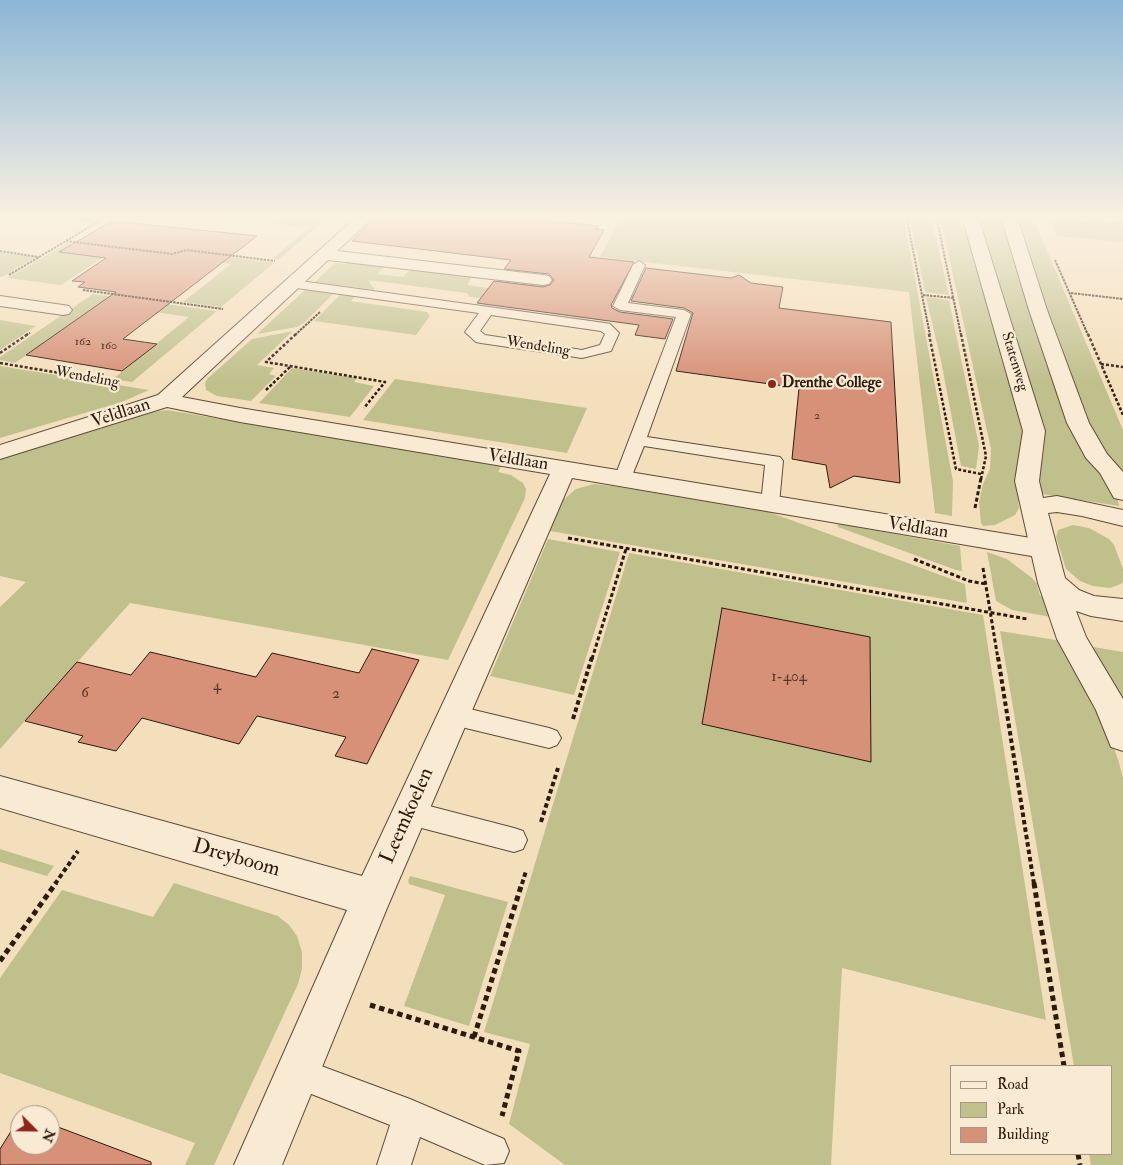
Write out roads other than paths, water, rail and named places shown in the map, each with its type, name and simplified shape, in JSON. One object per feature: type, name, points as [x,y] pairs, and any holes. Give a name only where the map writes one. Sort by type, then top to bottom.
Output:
[{"type":"street","points":[[170,396],[304,274]]},
{"type":"street","points":[[477,274],[543,280]]},
{"type":"street","name":"Statenweg","points":[[986,274],[1034,431],[1028,481],[1052,583],[1072,639],[1111,707],[1123,737]]},
{"type":"street","points":[[1027,274],[1078,423],[1098,458],[1109,469],[1123,492]]},
{"type":"street","points":[[0,301],[63,310]]},
{"type":"street","name":"Veldlaan","points":[[0,452],[170,396],[240,415],[1043,549]]},
{"type":"street","name":"Leemkoelen","points":[[258,1165],[372,898],[564,469]]},
{"type":"street","points":[[1033,507],[1057,504],[1123,518]]},
{"type":"street","points":[[1052,583],[1069,597],[1091,606],[1123,610]]},
{"type":"street","name":"Dreyboom","points":[[0,792],[372,898]]},
{"type":"lane","points":[[623,479],[684,314],[620,306],[635,274]]},
{"type":"lane","name":"Wendeling","points":[[294,284],[604,327],[612,333],[606,348],[582,354],[480,339],[472,332],[487,311]]},
{"type":"lane","points":[[636,440],[774,461],[770,504]]},
{"type":"lane","points":[[453,715],[549,738]]},
{"type":"lane","points":[[410,813],[514,840]]},
{"type":"lane","points":[[297,1073],[410,1116],[492,1151]]},
{"type":"lane","points":[[394,1165],[410,1116]]},
{"type":"place","name":"Drenthe College","points":[[772,384]]}]
